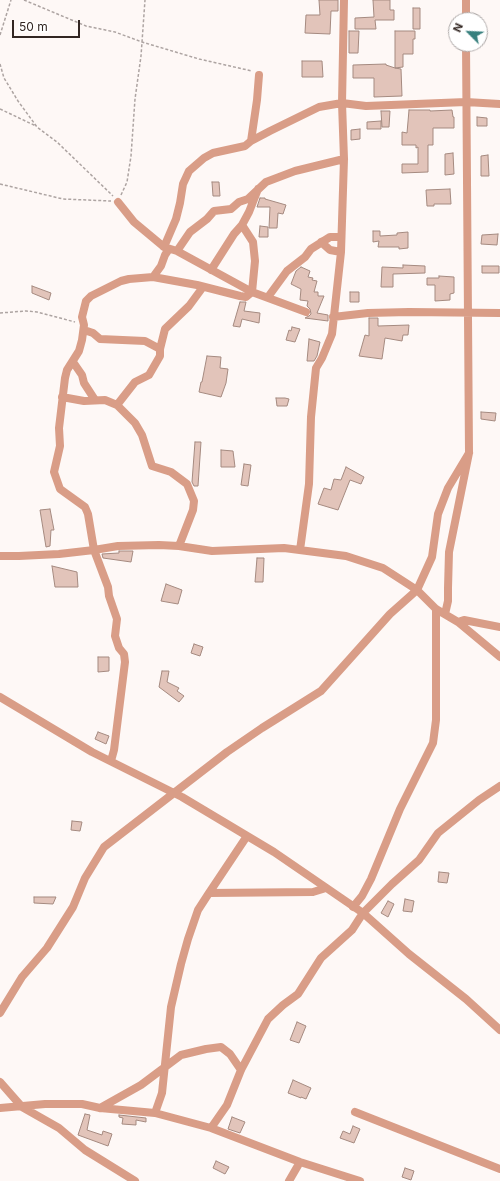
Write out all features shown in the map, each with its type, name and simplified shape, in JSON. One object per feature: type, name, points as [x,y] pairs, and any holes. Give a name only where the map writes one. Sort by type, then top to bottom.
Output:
[{"type":"street","points":[[300,550],[309,484],[316,368],[332,334],[341,252],[340,237],[344,159],[342,103],[344,0]]},
{"type":"street","points":[[466,0],[466,12]]},
{"type":"street","points":[[445,614],[448,601],[450,552],[469,453],[466,52]]},
{"type":"street","points":[[251,141],[259,75]]},
{"type":"street","points":[[153,278],[161,266],[176,219],[183,184],[189,172],[213,152],[245,146],[251,141],[270,131],[320,107],[342,103],[366,106],[466,102],[500,104]]},
{"type":"street","points":[[177,251],[190,232],[214,211],[231,209],[240,202],[248,199],[266,182],[295,171],[344,159]]},
{"type":"street","points":[[211,270],[234,234],[242,225],[258,189]]},
{"type":"street","points":[[118,202],[134,222],[166,248],[177,251],[252,292],[306,312]]},
{"type":"street","points":[[111,762],[114,750],[125,662],[124,654],[119,648],[115,636],[117,619],[109,596],[108,587],[94,550],[88,514],[85,507],[60,489],[54,472],[60,446],[59,428],[65,378],[79,351],[84,327],[82,317],[86,301],[91,296],[121,281],[129,279],[153,278],[183,282],[246,297],[252,292],[255,262],[253,242],[242,225]]},
{"type":"street","points":[[268,297],[287,271],[305,257],[311,249],[330,237],[340,237]]},
{"type":"street","points":[[321,242],[330,250],[341,252]]},
{"type":"street","points":[[117,405],[135,382],[149,375],[160,356],[160,349],[165,330],[189,306],[203,287]]},
{"type":"street","points":[[333,317],[368,313],[409,312],[468,314],[500,313]]},
{"type":"street","points":[[84,327],[100,338],[145,341],[160,349]]},
{"type":"street","points":[[73,362],[82,375],[84,382],[95,400]]},
{"type":"street","points":[[62,397],[84,401],[105,400],[117,405],[135,423],[142,435],[152,466],[171,472],[184,481],[194,501],[193,510],[179,546]]},
{"type":"street","points":[[0,1013],[22,977],[47,948],[70,912],[85,878],[104,847],[174,792],[239,744],[322,691],[390,614],[417,590],[432,557],[438,514],[448,488],[469,453]]},
{"type":"street","points":[[0,556],[59,554],[118,546],[159,545],[179,546],[212,551],[284,548],[346,556],[383,568],[417,590],[436,609],[458,622],[500,657]]},
{"type":"street","points":[[353,907],[362,896],[371,879],[400,809],[433,743],[436,720],[436,609]]},
{"type":"street","points":[[458,622],[464,620],[500,627]]},
{"type":"street","points":[[0,697],[92,752],[174,792],[274,852],[362,913],[409,954],[466,999],[500,1030]]},
{"type":"street","points":[[212,1128],[227,1105],[241,1070],[268,1019],[283,1004],[298,994],[321,958],[352,930],[362,913],[419,860],[438,833],[479,800],[500,786]]},
{"type":"street","points":[[155,1113],[162,1093],[171,1007],[188,939],[198,910],[247,836]]},
{"type":"street","points":[[209,893],[313,892],[326,888]]},
{"type":"street","points":[[100,1108],[141,1085],[181,1055],[221,1047],[230,1054],[241,1070]]},
{"type":"street","points":[[0,1082],[22,1106],[59,1128],[85,1150],[135,1181]]},
{"type":"street","points":[[0,1108],[45,1104],[82,1104],[100,1108],[155,1113],[212,1128],[300,1162],[360,1181]]},
{"type":"street","points":[[355,1112],[500,1169]]},
{"type":"street","points":[[289,1181],[300,1162]]},
{"type":"path","points":[[0,35],[11,0]]},
{"type":"path","points":[[24,0],[86,26],[115,32],[142,42],[199,59],[254,72],[259,75]]},
{"type":"path","points":[[118,202],[127,182],[131,156],[145,0]]},
{"type":"path","points":[[0,64],[4,78],[18,101],[37,127]]},
{"type":"path","points":[[0,109],[37,127],[57,142],[118,202]]},
{"type":"path","points":[[0,184],[63,199],[118,202]]},
{"type":"path","points":[[0,313],[26,311],[37,312],[84,327]]},
{"type":"building","points":[[319,0],[338,0],[338,11],[331,11],[330,34],[305,33],[306,15],[320,15]]},
{"type":"building","points":[[373,0],[390,0],[390,10],[394,10],[394,20],[375,20],[376,29],[355,29],[355,18],[374,17]]},
{"type":"building","points":[[413,8],[420,8],[420,29],[413,29]]},
{"type":"building","points":[[349,31],[359,31],[358,53],[349,53]]},
{"type":"building","points":[[395,31],[415,31],[415,39],[413,39],[413,54],[403,54],[403,67],[395,68]]},
{"type":"building","points":[[302,61],[322,61],[323,77],[302,77]]},
{"type":"building","points":[[386,64],[401,69],[402,96],[374,97],[374,78],[353,78],[353,65]]},
{"type":"building","points":[[409,110],[452,110],[454,117],[454,128],[433,128],[433,145],[428,145],[428,172],[402,173],[402,164],[418,164],[418,147],[416,148],[416,145],[402,145],[402,132],[407,133]]},
{"type":"building","points":[[381,111],[390,111],[389,127],[382,127]]},
{"type":"building","points":[[477,117],[487,118],[487,126],[477,126]]},
{"type":"building","points":[[381,121],[381,129],[367,129],[367,122]]},
{"type":"building","points":[[360,129],[360,139],[351,140],[351,130]]},
{"type":"building","points":[[453,153],[454,174],[445,175],[445,154]]},
{"type":"building","points":[[488,155],[489,176],[481,176],[481,156]]},
{"type":"building","points":[[212,182],[219,182],[220,196],[213,196]]},
{"type":"building","points":[[450,189],[451,204],[434,204],[434,206],[427,206],[426,190]]},
{"type":"building","points":[[260,198],[265,198],[286,205],[283,214],[278,213],[277,228],[269,228],[270,207],[257,207]]},
{"type":"building","points":[[260,226],[268,227],[268,237],[259,237]]},
{"type":"building","points":[[373,231],[380,231],[380,236],[397,235],[397,233],[408,232],[408,248],[399,249],[399,247],[378,247],[379,241],[373,242]]},
{"type":"building","points":[[498,234],[497,245],[481,244],[482,235]]},
{"type":"building","points":[[403,265],[425,266],[425,273],[393,274],[393,287],[381,287],[382,267],[403,268]]},
{"type":"building","points":[[482,266],[499,266],[499,273],[482,273]]},
{"type":"building","points":[[301,267],[310,271],[308,277],[317,281],[314,292],[318,292],[318,296],[324,296],[317,313],[328,315],[328,321],[305,318],[311,314],[310,309],[307,306],[308,301],[300,300],[301,289],[291,284],[296,271]]},
{"type":"building","points":[[439,276],[454,277],[454,293],[450,294],[450,300],[435,301],[435,285],[427,285],[427,278],[439,278]]},
{"type":"building","points":[[32,286],[51,293],[49,300],[32,293]]},
{"type":"building","points":[[350,292],[359,292],[359,302],[350,302]]},
{"type":"building","points":[[240,302],[246,302],[244,311],[260,313],[259,323],[242,319],[240,327],[233,326]]},
{"type":"building","points":[[369,318],[378,318],[378,326],[409,325],[408,335],[403,335],[402,341],[385,338],[382,359],[359,356],[365,335],[369,336]]},
{"type":"building","points":[[292,327],[300,329],[295,342],[286,340],[289,330],[291,331]]},
{"type":"building","points":[[309,339],[320,342],[317,356],[314,361],[307,361]]},
{"type":"building","points":[[207,356],[221,357],[220,368],[228,369],[226,383],[221,397],[199,392]]},
{"type":"building","points":[[276,398],[289,399],[287,406],[277,406]]},
{"type":"building","points":[[481,412],[496,413],[495,421],[481,419]]},
{"type":"building","points":[[195,442],[201,442],[198,486],[194,486],[192,482]]},
{"type":"building","points":[[221,450],[233,451],[235,467],[221,467]]},
{"type":"building","points":[[244,464],[251,465],[248,486],[241,485]]},
{"type":"building","points":[[346,467],[364,477],[361,484],[350,480],[338,510],[318,504],[324,488],[331,490],[334,479],[341,480]]},
{"type":"building","points":[[50,509],[54,530],[51,530],[50,546],[46,547],[40,510]]},
{"type":"building","points":[[119,551],[133,551],[131,562],[103,558],[102,554],[119,553]]},
{"type":"building","points":[[257,558],[264,558],[263,582],[255,582]]},
{"type":"building","points":[[52,566],[77,572],[78,587],[55,587]]},
{"type":"building","points":[[166,584],[182,590],[178,604],[161,601]]},
{"type":"building","points":[[194,644],[203,647],[200,656],[191,653]]},
{"type":"building","points":[[98,657],[109,657],[109,671],[98,672]]},
{"type":"building","points":[[162,671],[169,671],[167,682],[179,688],[177,691],[184,696],[179,702],[159,687]]},
{"type":"building","points":[[98,732],[109,736],[106,744],[95,739]]},
{"type":"building","points":[[72,821],[82,822],[80,831],[71,830]]},
{"type":"building","points":[[439,872],[449,873],[447,883],[438,882]]},
{"type":"building","points":[[34,897],[56,897],[53,904],[34,903]]},
{"type":"building","points":[[405,899],[414,901],[412,912],[403,911]]},
{"type":"building","points":[[388,901],[394,904],[388,917],[381,913]]},
{"type":"building","points":[[297,1022],[306,1026],[299,1043],[290,1040]]},
{"type":"building","points":[[293,1080],[311,1088],[306,1099],[288,1093]]},
{"type":"building","points":[[85,1114],[90,1115],[87,1130],[102,1135],[103,1131],[112,1134],[108,1146],[78,1135]]},
{"type":"building","points":[[119,1115],[146,1118],[146,1122],[136,1120],[136,1125],[122,1124],[123,1118],[119,1117]]},
{"type":"building","points":[[232,1117],[245,1122],[240,1133],[228,1129]]},
{"type":"building","points":[[353,1126],[360,1129],[354,1143],[340,1138],[343,1131],[350,1134]]},
{"type":"building","points":[[216,1161],[229,1167],[225,1174],[213,1168]]},
{"type":"building","points":[[405,1168],[414,1171],[411,1180],[402,1177]]}]
